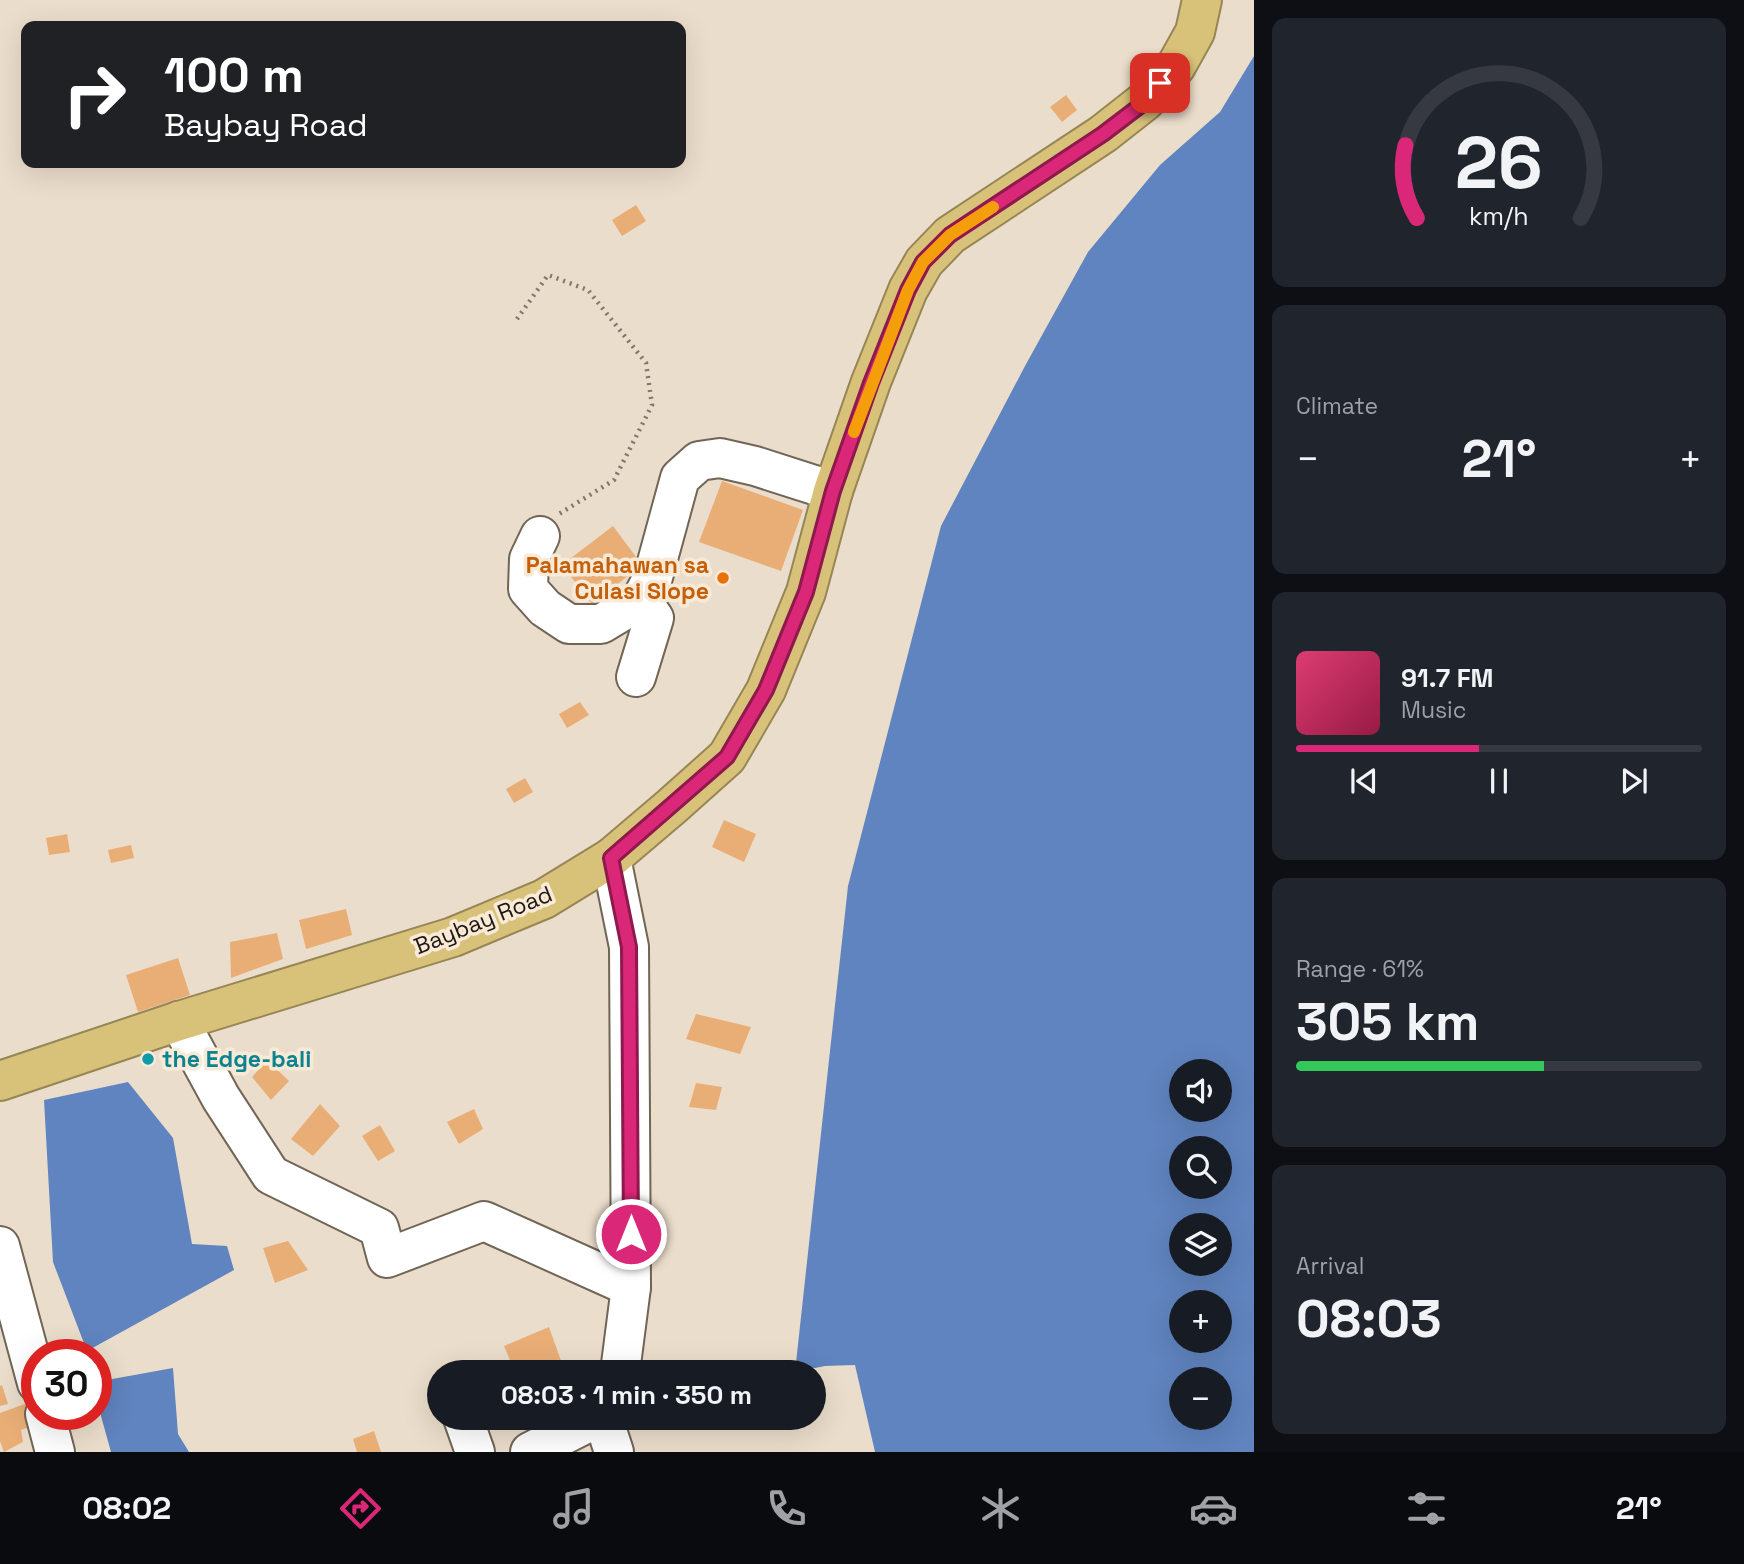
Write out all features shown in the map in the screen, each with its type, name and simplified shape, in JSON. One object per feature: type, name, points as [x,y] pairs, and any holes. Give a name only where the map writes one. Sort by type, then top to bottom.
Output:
[{"type":"highway","name":"Baybay Road","points":[[0,1081],[179,1021],[453,937],[544,899],[611,858],[727,757],[766,690],[806,592],[833,491],[908,290],[923,262],[950,235],[1103,134],[1145,102],[1176,66],[1195,32],[1202,0]]},
{"type":"street","points":[[540,536],[529,559],[528,589],[545,608],[569,624],[601,624],[641,600],[653,578],[680,478],[699,461],[720,458],[755,466],[833,491]]},
{"type":"street","points":[[636,677],[654,618],[641,600]]},
{"type":"street","points":[[611,858],[629,947],[631,1287],[622,1360]]},
{"type":"street","points":[[179,1021],[221,1098],[271,1175],[379,1228],[387,1258],[484,1221],[631,1287]]},
{"type":"street","points":[[0,1246],[25,1339]]},
{"type":"street","points":[[49,1430],[55,1452]]},
{"type":"street","points":[[467,1430],[475,1452]]},
{"type":"street","points":[[530,1452],[572,1430]]},
{"type":"street","points":[[607,1430],[614,1452]]},
{"type":"path","points":[[517,319],[548,275],[588,290],[646,363],[653,405],[614,480],[561,512],[540,536]]},
{"type":"water","points":[[1254,56],[1254,1452],[875,1452],[855,1365],[826,1366],[826,1360],[796,1360],[848,886],[941,526],[1088,252],[1160,165],[1220,112]]},
{"type":"water","points":[[128,1082],[173,1138],[192,1244],[227,1246],[234,1270],[109,1339],[82,1339],[53,1262],[44,1100]]},
{"type":"water","points":[[173,1368],[178,1434],[189,1452],[111,1452],[105,1430],[112,1430],[112,1379]]},
{"type":"building","points":[[1066,95],[1077,110],[1062,122],[1050,107]]},
{"type":"building","points":[[636,205],[646,221],[622,236],[612,220]]},
{"type":"building","points":[[722,481],[803,510],[781,571],[699,542]]},
{"type":"building","points":[[613,526],[642,565],[592,604],[562,565]]},
{"type":"building","points":[[580,702],[589,715],[567,728],[559,714]]},
{"type":"building","points":[[525,778],[533,792],[514,803],[506,789]]},
{"type":"building","points":[[724,820],[756,834],[744,862],[712,847]]},
{"type":"building","points":[[67,834],[70,852],[49,855],[46,838]]},
{"type":"building","points":[[131,845],[134,858],[111,863],[108,850]]},
{"type":"building","points":[[346,909],[352,935],[306,949],[299,920]]},
{"type":"building","points":[[277,933],[283,959],[231,978],[230,942]]},
{"type":"building","points":[[178,958],[190,995],[138,1012],[126,975]]},
{"type":"building","points":[[696,1014],[751,1027],[740,1054],[686,1039]]},
{"type":"building","points":[[267,1060],[289,1081],[271,1100],[252,1077]]},
{"type":"building","points":[[696,1083],[722,1087],[716,1110],[689,1107]]},
{"type":"building","points":[[320,1104],[340,1126],[313,1156],[291,1139]]},
{"type":"building","points":[[474,1109],[483,1129],[459,1144],[447,1122]]},
{"type":"building","points":[[380,1125],[395,1151],[378,1161],[362,1136]]},
{"type":"building","points":[[288,1241],[308,1270],[275,1283],[263,1248]]},
{"type":"building","points":[[549,1327],[561,1360],[510,1360],[504,1346]]},
{"type":"building","points":[[2,1385],[8,1404],[0,1406],[0,1386]]},
{"type":"building","points":[[21,1405],[23,1442],[4,1452],[0,1441],[0,1413]]},
{"type":"building","points":[[374,1431],[381,1452],[357,1452],[353,1439]]},
{"type":"slow traffic","points":[[854,432],[908,290],[923,262],[950,235],[993,207]]},
{"type":"place","name":"Palamahawan sa Culasi Slope","points":[[723,578]]},
{"type":"place","name":"the Edge-bali","points":[[148,1059]]},
{"type":"route","points":[[631,1234],[629,947],[611,858],[727,757],[766,690],[806,592],[833,491],[871,383],[908,290],[923,262],[950,235],[1103,134],[1145,102],[1160,83]]}]
